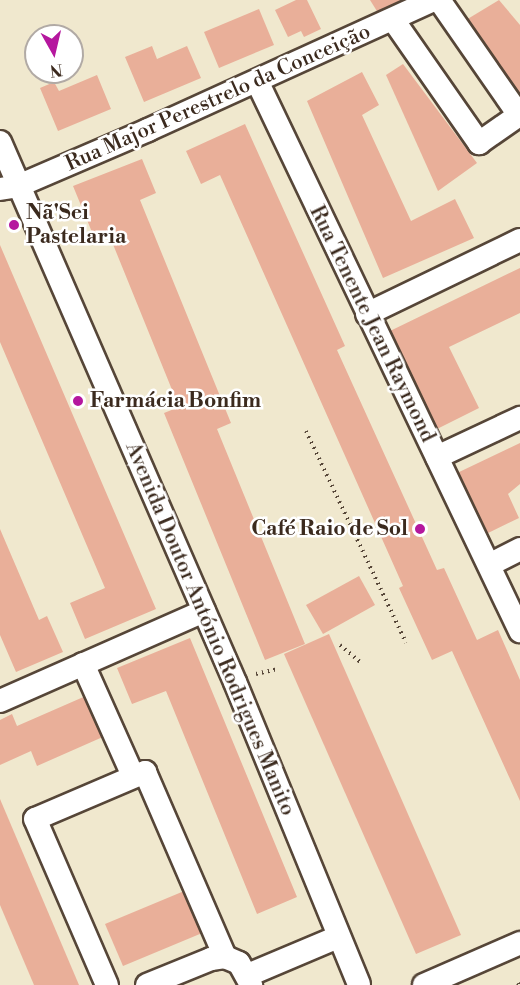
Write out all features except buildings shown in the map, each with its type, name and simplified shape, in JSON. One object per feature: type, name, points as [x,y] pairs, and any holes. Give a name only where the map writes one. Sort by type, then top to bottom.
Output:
[{"type":"street","name":"Rua Major Perestrelo da Conceição","points":[[9,187],[394,21],[434,0]]},
{"type":"street","points":[[394,21],[479,143],[519,115],[439,0]]},
{"type":"street","name":"Rua Tenente Jean Raymond","points":[[257,81],[520,631]]},
{"type":"street","name":"Avenida Doutor António Rodrigues Manito","points":[[0,142],[9,187],[204,611],[359,985]]},
{"type":"street","points":[[367,314],[520,240]]},
{"type":"street","points":[[436,457],[520,418]]},
{"type":"street","points":[[489,565],[520,549]]},
{"type":"street","points":[[2,694],[84,664],[204,611]]},
{"type":"street","points":[[84,664],[133,776]]},
{"type":"street","points":[[107,985],[35,819],[145,772],[225,957]]},
{"type":"street","points":[[147,985],[211,958],[225,957],[239,963],[250,980],[338,937]]},
{"type":"street","points":[[424,985],[520,943]]},
{"type":"path","points":[[306,431],[406,643]]},
{"type":"path","points":[[340,645],[360,662]]},
{"type":"place","name":"Nã'Sei Pastelaria","points":[[14,225]]},
{"type":"place","name":"Farmácia Bonfim","points":[[78,401]]},
{"type":"place","name":"Café Raio de Sol","points":[[420,529]]}]
